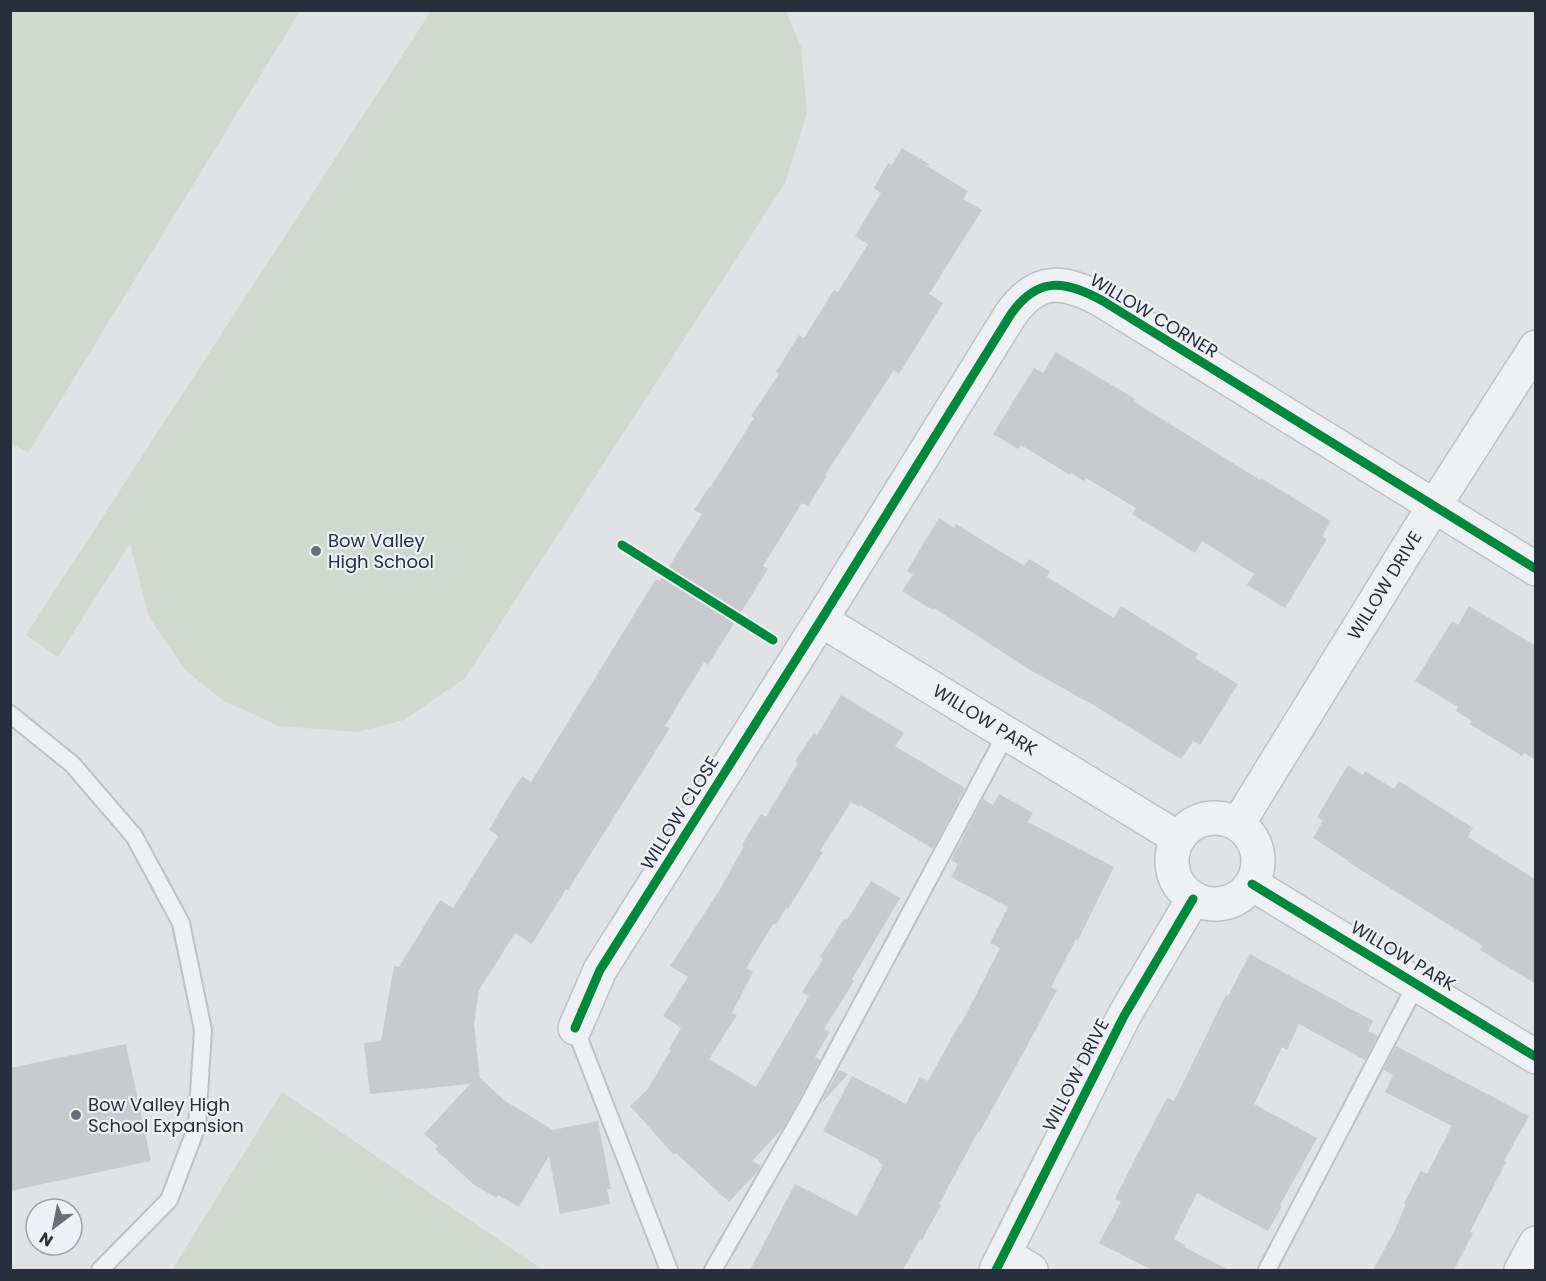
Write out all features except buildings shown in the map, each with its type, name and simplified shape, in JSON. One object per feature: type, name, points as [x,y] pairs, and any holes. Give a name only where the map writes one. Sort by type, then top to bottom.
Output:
[{"type":"street","name":"WILLOW CORNER","points":[[821,620],[1011,314],[1021,300],[1031,292],[1047,285],[1068,286],[1103,301],[1536,569]]},
{"type":"street","name":"WILLOW DRIVE","points":[[1238,824],[1536,347]]},
{"type":"street","name":"WILLOW PARK","points":[[821,620],[1178,838]]},
{"type":"street","name":"WILLOW CLOSE","points":[[575,1028],[600,970],[821,620]]},
{"type":"street","points":[[1213,818],[1227,819],[1238,824],[1251,837],[1257,850],[1259,865],[1252,884],[1235,900],[1221,904],[1206,904],[1193,899],[1182,890],[1175,878],[1172,866],[1172,852],[1178,838],[1186,829],[1199,821],[1213,818]]},
{"type":"street","name":"WILLOW PARK","points":[[1252,884],[1536,1057]]},
{"type":"street","name":"WILLOW DRIVE","points":[[1011,1265],[1124,1016],[1193,899]]},
{"type":"street","points":[[1521,1270],[1536,1243]]},
{"type":"lane","points":[[10,714],[72,764],[134,836],[181,923],[203,1030],[197,1126],[169,1200],[100,1270]]},
{"type":"lane","points":[[713,1270],[805,1110],[1006,734]]},
{"type":"lane","points":[[1267,1270],[1417,983]]},
{"type":"lane","points":[[575,1028],[669,1270]]},
{"type":"shaded area","points":[[10,11],[300,11],[28,453],[10,442]]},
{"type":"shaded area","points":[[431,11],[786,11],[801,47],[807,113],[785,183],[465,678],[404,720],[357,732],[279,726],[224,701],[185,670],[149,617],[130,543],[58,657],[26,635]]},
{"type":"shaded area","points":[[282,1092],[543,1270],[172,1270]]},
{"type":"cycle path","points":[[575,1028],[600,970],[1011,314],[1031,293],[1053,285],[1064,286],[1103,301],[1536,569]]},
{"type":"cycle path","points":[[622,545],[773,640]]},
{"type":"cycle path","points":[[1252,884],[1536,1057]]},
{"type":"cycle path","points":[[996,1270],[1124,1016],[1193,899]]},
{"type":"place","name":"Bow Valley High School","points":[[316,551]]},
{"type":"place","name":"Bow Valley High School Expansion","points":[[76,1115]]}]
